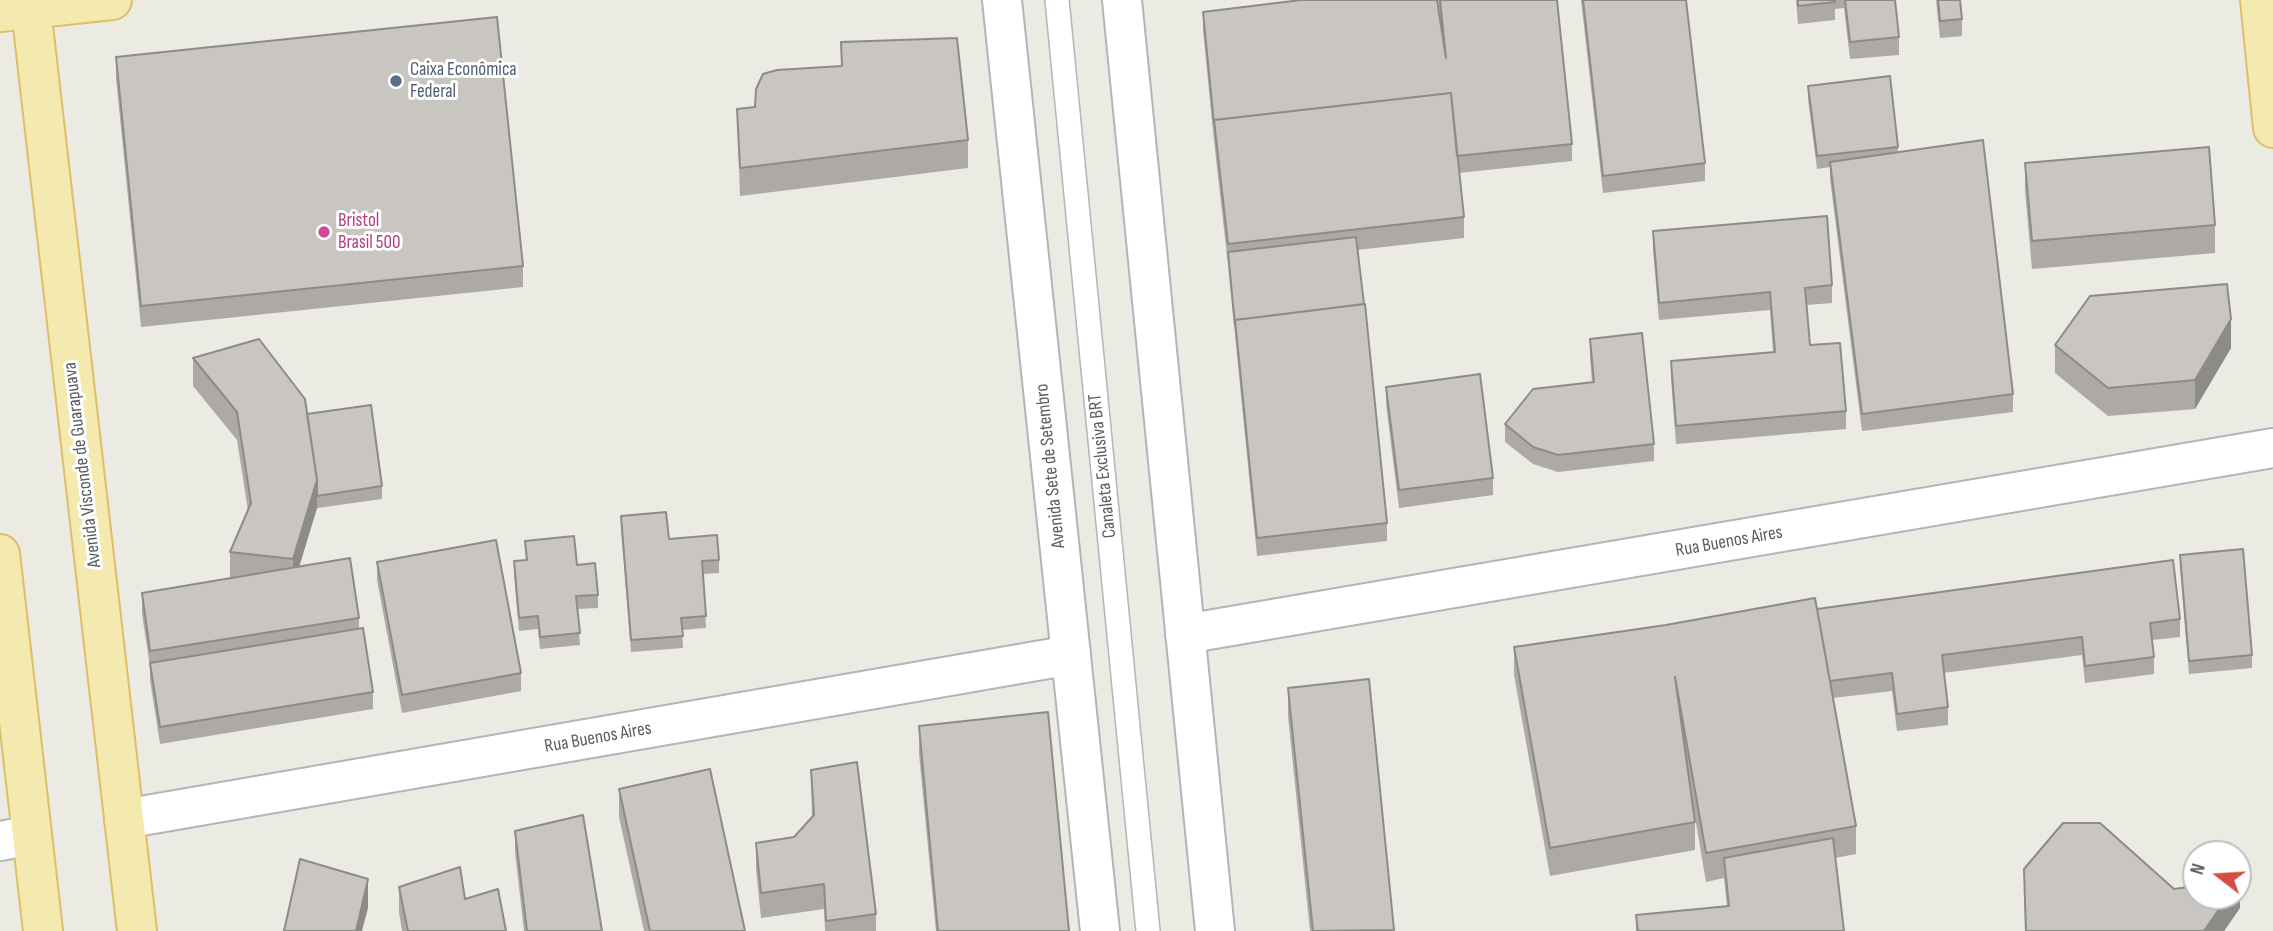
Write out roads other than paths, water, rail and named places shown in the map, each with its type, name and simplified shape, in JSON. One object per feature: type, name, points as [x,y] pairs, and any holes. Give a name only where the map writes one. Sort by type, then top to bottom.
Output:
[{"type":"main road","points":[[20,7],[112,0]]},
{"type":"main road","points":[[2260,0],[2273,128]]},
{"type":"main road","name":"Avenida Visconde de Guarapuava","points":[[20,7],[137,931]]},
{"type":"main road","points":[[0,554],[16,838],[43,931]]},
{"type":"street","name":"Avenida Sete de Setembro","points":[[1002,0],[1100,931]]},
{"type":"street","points":[[1122,0],[1215,931]]},
{"type":"street","name":"Rua Buenos Aires","points":[[1185,634],[2273,448]]},
{"type":"street","name":"Rua Buenos Aires","points":[[124,819],[1071,655]]},
{"type":"lane","name":"Canaleta Exclusiva BRT","points":[[1058,0],[1148,931]]},
{"type":"place","name":"Caixa Econômica Federal","points":[[396,81]]},
{"type":"place","name":"Bristol Brasil 500","points":[[324,232]]}]
